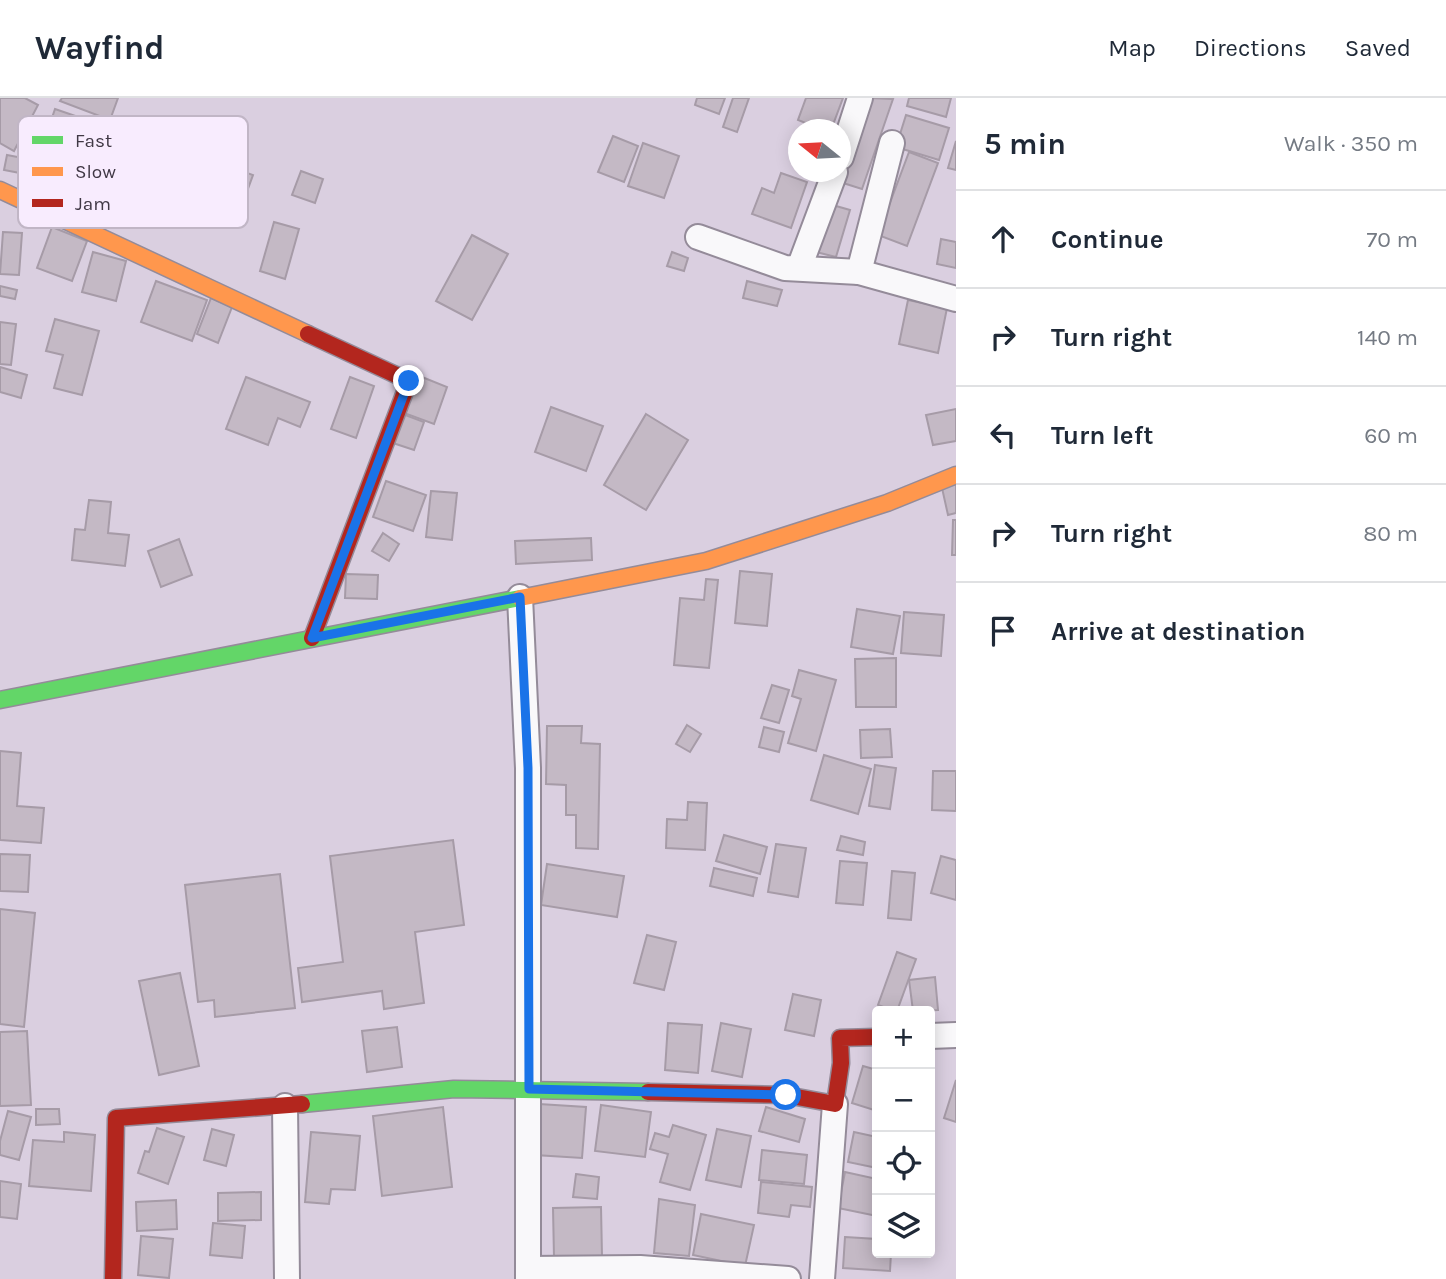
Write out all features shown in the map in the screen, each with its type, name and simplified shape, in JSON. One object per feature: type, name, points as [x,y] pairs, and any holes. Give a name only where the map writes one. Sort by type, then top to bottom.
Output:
[{"type":"street","points":[[851,126],[860,98]]},
{"type":"street","points":[[859,272],[892,143]]},
{"type":"street","points":[[799,268],[831,182]]},
{"type":"street","points":[[0,190],[18,198]]},
{"type":"street","points":[[81,228],[409,381],[312,638]]},
{"type":"street","points":[[698,237],[785,268],[859,272],[956,299]]},
{"type":"street","points":[[0,701],[706,561],[887,503],[956,475]]},
{"type":"street","points":[[520,597],[528,768],[528,1274],[640,1268],[788,1279]]},
{"type":"street","points":[[935,1036],[956,1035]]},
{"type":"street","points":[[822,1279],[835,1104],[841,1063],[840,1038],[872,1037]]},
{"type":"street","points":[[113,1279],[116,1118],[454,1089],[786,1095],[835,1104]]},
{"type":"street","points":[[285,1105],[287,1279]]},
{"type":"building","points":[[0,98],[25,98],[38,105],[32,116],[18,116],[18,143],[14,151],[0,143]]},
{"type":"building","points":[[62,98],[118,98],[111,116],[99,116],[60,101]]},
{"type":"building","points":[[697,98],[725,98],[719,114],[695,105]]},
{"type":"building","points":[[733,98],[749,98],[737,132],[723,127]]},
{"type":"building","points":[[806,98],[843,98],[835,119],[798,119]]},
{"type":"building","points":[[869,98],[893,99],[862,189],[840,182],[851,182],[851,150]]},
{"type":"building","points":[[909,98],[951,98],[946,117],[907,106]]},
{"type":"building","points":[[55,109],[76,116],[53,116]]},
{"type":"building","points":[[906,115],[949,128],[939,160],[896,147]]},
{"type":"building","points":[[613,136],[638,146],[624,182],[598,172]]},
{"type":"building","points":[[956,141],[956,170],[948,168]]},
{"type":"building","points":[[643,143],[679,156],[664,198],[628,186]]},
{"type":"building","points":[[909,152],[938,163],[907,246],[878,235]]},
{"type":"building","points":[[7,155],[18,157],[18,173],[4,170]]},
{"type":"building","points":[[301,171],[323,179],[315,203],[292,195]]},
{"type":"building","points":[[248,173],[253,175],[248,189]]},
{"type":"building","points":[[781,173],[788,175],[788,182],[807,182],[791,228],[752,214],[762,188],[774,193]]},
{"type":"building","points":[[829,204],[850,210],[836,257],[816,252]]},
{"type":"building","points":[[274,222],[299,229],[285,279],[260,271]]},
{"type":"building","points":[[52,228],[87,241],[72,281],[37,268]]},
{"type":"building","points":[[3,232],[22,233],[19,275],[0,274]]},
{"type":"building","points":[[472,235],[508,254],[472,320],[436,301]]},
{"type":"building","points":[[941,239],[956,242],[956,268],[937,264]]},
{"type":"building","points":[[93,252],[126,261],[116,301],[82,292]]},
{"type":"building","points":[[672,252],[688,258],[684,271],[667,266]]},
{"type":"building","points":[[156,281],[207,300],[192,341],[141,322]]},
{"type":"building","points":[[747,281],[782,290],[777,306],[743,298]]},
{"type":"building","points":[[0,286],[17,290],[15,299],[0,296]]},
{"type":"building","points":[[211,298],[232,307],[218,343],[197,334]]},
{"type":"building","points":[[908,300],[947,308],[938,353],[899,344]]},
{"type":"building","points":[[55,319],[99,331],[82,395],[54,388],[63,355],[46,351]]},
{"type":"building","points":[[0,322],[16,324],[11,365],[0,364]]},
{"type":"building","points":[[0,367],[27,375],[21,398],[0,392]]},
{"type":"building","points":[[417,375],[447,387],[434,424],[404,413]]},
{"type":"building","points":[[246,377],[310,402],[300,427],[278,418],[268,445],[226,429]]},
{"type":"building","points":[[350,377],[374,386],[356,438],[331,429]]},
{"type":"building","points":[[551,407],[603,426],[586,471],[535,452]]},
{"type":"building","points":[[956,409],[956,441],[933,445],[926,415]]},
{"type":"building","points":[[400,413],[424,422],[414,450],[390,442]]},
{"type":"building","points":[[646,414],[688,440],[646,510],[604,485]]},
{"type":"building","points":[[386,481],[426,495],[413,531],[373,517]]},
{"type":"building","points":[[956,484],[956,513],[948,515],[942,488]]},
{"type":"building","points":[[431,491],[457,493],[452,540],[426,537]]},
{"type":"building","points":[[89,500],[111,502],[108,533],[129,535],[125,566],[72,560],[75,529],[85,530]]},
{"type":"building","points":[[953,520],[956,520],[956,555],[952,555]]},
{"type":"building","points":[[383,533],[399,544],[389,561],[372,551]]},
{"type":"building","points":[[591,538],[592,560],[516,564],[515,541]]},
{"type":"building","points":[[179,539],[192,575],[161,587],[148,551]]},
{"type":"building","points":[[740,571],[772,574],[767,626],[735,623]]},
{"type":"building","points":[[346,574],[378,575],[377,599],[345,598]]},
{"type":"building","points":[[706,579],[718,580],[709,668],[674,665],[680,598],[704,600]]},
{"type":"building","points":[[857,609],[900,616],[893,654],[851,647]]},
{"type":"building","points":[[904,612],[944,615],[941,656],[901,653]]},
{"type":"building","points":[[896,658],[896,707],[856,707],[855,659]]},
{"type":"building","points":[[799,670],[836,680],[816,751],[788,743],[801,699],[792,696]]},
{"type":"building","points":[[772,685],[789,690],[779,723],[761,718]]},
{"type":"building","points":[[687,725],[701,734],[690,752],[676,744]]},
{"type":"building","points":[[547,726],[582,726],[581,743],[600,744],[598,849],[576,848],[576,815],[566,815],[566,785],[546,784]]},
{"type":"building","points":[[764,727],[784,732],[779,752],[759,747]]},
{"type":"building","points":[[890,729],[892,757],[861,758],[860,730]]},
{"type":"building","points":[[0,751],[21,753],[17,806],[44,808],[41,843],[0,840]]},
{"type":"building","points":[[824,755],[871,769],[858,814],[811,800]]},
{"type":"building","points":[[875,765],[896,768],[890,809],[869,806]]},
{"type":"building","points":[[933,771],[956,771],[956,811],[932,810]]},
{"type":"building","points":[[688,802],[707,803],[705,850],[666,848],[667,819],[687,820]]},
{"type":"building","points":[[724,835],[767,847],[760,874],[716,861]]},
{"type":"building","points":[[841,836],[865,842],[863,855],[837,850]]},
{"type":"building","points":[[453,840],[464,925],[415,932],[424,1003],[384,1009],[382,991],[302,1002],[298,968],[343,962],[330,856]]},
{"type":"building","points":[[776,844],[806,848],[798,897],[768,892]]},
{"type":"building","points":[[0,854],[30,855],[28,892],[0,891]]},
{"type":"building","points":[[941,856],[956,860],[956,900],[931,893]]},
{"type":"building","points":[[840,861],[867,863],[863,905],[836,903]]},
{"type":"building","points":[[547,864],[624,876],[617,917],[541,905]]},
{"type":"building","points":[[714,868],[757,878],[753,896],[710,886]]},
{"type":"building","points":[[892,871],[915,873],[911,920],[888,918]]},
{"type":"building","points":[[280,874],[295,1008],[215,1017],[214,1000],[198,1002],[185,885]]},
{"type":"building","points":[[0,909],[35,913],[24,1027],[0,1024]]},
{"type":"building","points":[[647,935],[676,942],[664,990],[634,983]]},
{"type":"building","points":[[897,952],[916,959],[899,1006],[878,1005]]},
{"type":"building","points":[[180,973],[199,1066],[159,1075],[139,981]]},
{"type":"building","points":[[935,977],[938,1010],[935,1010],[935,1006],[912,1006],[909,980]]},
{"type":"building","points":[[793,994],[821,1000],[814,1036],[785,1030]]},
{"type":"building","points":[[668,1023],[702,1025],[698,1073],[665,1070]]},
{"type":"building","points":[[721,1023],[751,1029],[742,1077],[712,1071]]},
{"type":"building","points":[[397,1027],[402,1067],[367,1072],[362,1031]]},
{"type":"building","points":[[27,1031],[31,1105],[0,1106],[0,1032]]},
{"type":"building","points":[[863,1066],[872,1069],[872,1109],[852,1103]]},
{"type":"building","points":[[956,1080],[956,1122],[944,1118]]},
{"type":"building","points":[[539,1104],[586,1107],[582,1158],[535,1155]]},
{"type":"building","points":[[601,1105],[651,1112],[645,1157],[595,1151]]},
{"type":"building","points":[[443,1107],[452,1187],[382,1196],[373,1116]]},
{"type":"building","points":[[766,1107],[805,1119],[799,1142],[759,1131]]},
{"type":"building","points":[[36,1109],[59,1109],[60,1124],[36,1125]]},
{"type":"building","points":[[8,1111],[31,1117],[19,1160],[0,1155],[0,1141]]},
{"type":"building","points":[[673,1125],[706,1135],[690,1190],[660,1182],[668,1154],[650,1149],[655,1133],[669,1137]]},
{"type":"building","points":[[157,1128],[184,1137],[168,1184],[138,1173],[145,1151],[149,1152]]},
{"type":"building","points":[[212,1129],[234,1135],[226,1166],[204,1160]]},
{"type":"building","points":[[717,1129],[751,1136],[741,1187],[706,1180]]},
{"type":"building","points":[[64,1132],[95,1135],[91,1191],[29,1186],[33,1140],[64,1142]]},
{"type":"building","points":[[311,1132],[360,1136],[355,1190],[331,1189],[329,1204],[305,1202]]},
{"type":"building","points":[[854,1132],[872,1136],[872,1167],[848,1162]]},
{"type":"building","points":[[762,1150],[807,1155],[804,1184],[759,1180]]},
{"type":"building","points":[[845,1172],[872,1178],[872,1215],[838,1208]]},
{"type":"building","points":[[576,1174],[599,1177],[597,1199],[573,1197]]},
{"type":"building","points":[[0,1181],[21,1184],[17,1219],[0,1217]]},
{"type":"building","points":[[761,1182],[812,1187],[810,1207],[791,1205],[789,1217],[758,1213]]},
{"type":"building","points":[[261,1192],[261,1220],[218,1221],[218,1193]]},
{"type":"building","points":[[659,1199],[695,1205],[689,1256],[654,1253]]},
{"type":"building","points":[[176,1200],[177,1229],[137,1231],[136,1202]]},
{"type":"building","points":[[601,1207],[602,1256],[554,1257],[553,1208]]},
{"type":"building","points":[[701,1214],[754,1225],[745,1266],[693,1255]]},
{"type":"building","points":[[213,1223],[245,1226],[242,1258],[210,1255]]},
{"type":"building","points":[[141,1236],[173,1239],[169,1278],[138,1275]]},
{"type":"building","points":[[845,1237],[872,1239],[872,1258],[891,1258],[890,1271],[843,1268]]},
{"type":"traffic: fast","points":[[0,700],[520,598]]},
{"type":"traffic: fast","points":[[302,1104],[454,1089],[648,1092]]},
{"type":"traffic: slow","points":[[0,190],[18,198]]},
{"type":"traffic: slow","points":[[81,228],[308,334]]},
{"type":"traffic: slow","points":[[520,598],[706,561],[887,503],[956,475]]},
{"type":"traffic: jam","points":[[308,334],[409,381],[312,638]]},
{"type":"traffic: jam","points":[[648,1092],[786,1095],[835,1104],[841,1063],[840,1038],[872,1037]]},
{"type":"traffic: jam","points":[[113,1279],[116,1118],[302,1104]]},
{"type":"route","points":[[409,381],[312,638],[520,597],[528,768],[529,1089],[786,1095]]}]
